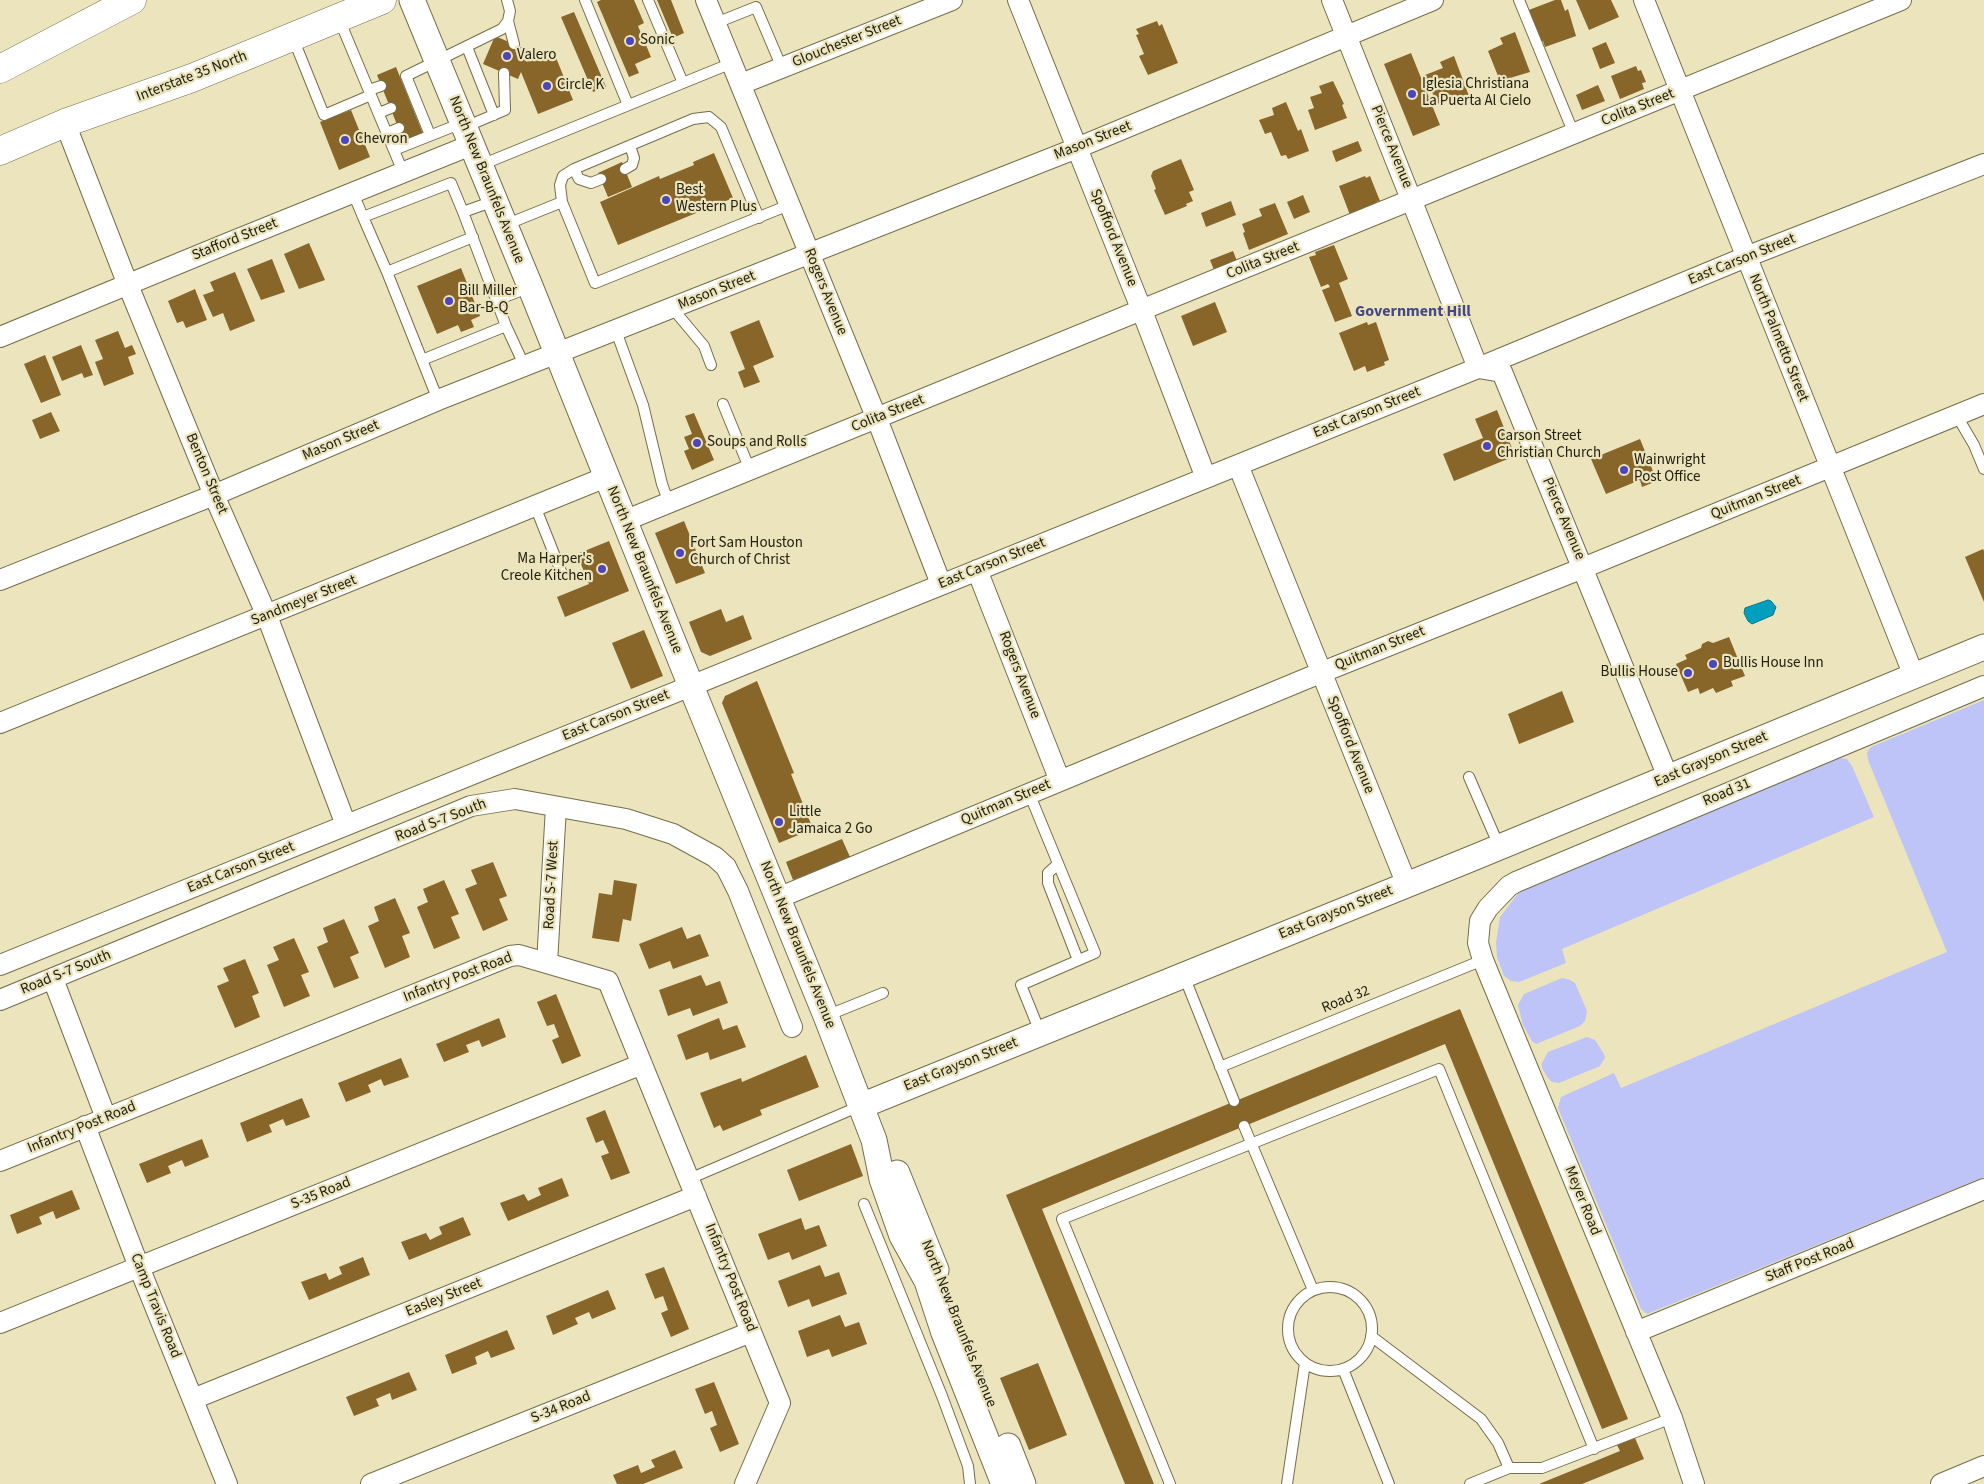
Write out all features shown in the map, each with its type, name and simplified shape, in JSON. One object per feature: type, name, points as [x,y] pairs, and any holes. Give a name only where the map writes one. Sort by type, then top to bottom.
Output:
[{"type":"main road","points":[[0,49],[110,0]]},
{"type":"main road","points":[[0,69],[132,0]]},
{"type":"main road","name":"Interstate 35 North","points":[[0,151],[65,123],[192,78],[382,0]]},
{"type":"street","name":"North New Braunfels Avenue","points":[[412,0],[558,354],[606,477],[826,1016],[874,1140],[882,1179],[902,1236],[927,1281],[1023,1484]]},
{"type":"street","name":"Rogers Avenue","points":[[706,0],[877,419],[942,584]]},
{"type":"street","name":"Glouchester Street","points":[[741,84],[952,0]]},
{"type":"street","name":"Spofford Avenue","points":[[1018,0],[1142,311],[1206,478]]},
{"type":"street","name":"Pierce Avenue","points":[[1332,0],[1413,200],[1478,368],[1502,372],[1668,777]]},
{"type":"street","name":"Mason Street","points":[[0,580],[214,495],[438,400],[673,309],[1077,148],[1433,0]]},
{"type":"street","name":"North Palmetto Street","points":[[1644,0],[1914,676]]},
{"type":"street","name":"Colita Street","points":[[624,521],[1901,0]]},
{"type":"street","name":"Benton Street","points":[[65,123],[128,285],[214,495],[267,616],[346,825]]},
{"type":"street","name":"Stafford Street","points":[[0,337],[403,172],[469,140]]},
{"type":"street","name":"East Carson Street","points":[[1,963],[1478,368],[1746,257],[1984,164]]},
{"type":"street","name":"Quitman Street","points":[[778,898],[1320,673],[1984,404]]},
{"type":"street","name":"Spofford Avenue","points":[[1238,465],[1320,673],[1407,885]]},
{"type":"street","name":"Sandmeyer Street","points":[[0,723],[606,477]]},
{"type":"street","name":"Rogers Avenue","points":[[977,570],[1060,780]]},
{"type":"street","name":"East Grayson Street","points":[[861,1106],[1407,885],[1984,647]]},
{"type":"street","name":"Road 31","points":[[1482,918],[1488,908],[1509,886],[1516,882],[1984,686]]},
{"type":"street","name":"Road S-7 South","points":[[0,1000],[471,806],[515,799],[626,819],[673,834],[715,857],[726,867],[738,891],[792,1027]]},
{"type":"street","name":"Road S-7 West","points":[[547,962],[556,807]]},
{"type":"street","name":"Meyer Road","points":[[1482,918],[1480,921],[1478,944],[1482,960],[1672,1418],[1693,1484]]},
{"type":"street","name":"Infantry Post Road","points":[[0,1161],[510,956],[520,955],[608,981],[780,1403],[745,1484]]},
{"type":"street","points":[[53,978],[106,1118]]},
{"type":"street","name":"S-35 Road","points":[[0,1323],[642,1064]]},
{"type":"street","name":"Camp Travis Road","points":[[85,1126],[139,1267],[227,1484]]},
{"type":"street","name":"North New Braunfels Avenue","points":[[874,1140],[895,1169],[970,1375],[1004,1484]]},
{"type":"street","name":"Easley Street","points":[[193,1399],[693,1188]]},
{"type":"street","name":"Staff Post Road","points":[[1636,1332],[1984,1189]]},
{"type":"street","name":"S-34 Road","points":[[371,1484],[751,1332]]},
{"type":"street","points":[[1941,1484],[1984,1466]]},
{"type":"lane","points":[[430,135],[420,119],[403,77],[467,47],[502,28],[508,20],[510,11],[507,0]]},
{"type":"lane","points":[[584,0],[628,105]]},
{"type":"lane","points":[[648,0],[683,83]]},
{"type":"lane","points":[[1519,0],[1574,134]]},
{"type":"lane","points":[[716,23],[756,7],[782,68]]},
{"type":"lane","points":[[339,18],[403,172]]},
{"type":"lane","points":[[508,20],[514,44]]},
{"type":"lane","points":[[293,38],[324,115],[381,86]]},
{"type":"lane","points":[[467,47],[494,115]]},
{"type":"lane","points":[[394,150],[430,135],[469,140],[628,105],[732,63]]},
{"type":"lane","points":[[469,140],[494,115],[505,110],[504,73]]},
{"type":"lane","points":[[379,113],[391,108]]},
{"type":"lane","points":[[759,218],[721,126],[709,117],[693,119],[574,169],[563,176],[560,185],[562,202],[595,283],[759,218],[789,206]]},
{"type":"lane","points":[[387,133],[399,128]]},
{"type":"lane","points":[[625,169],[632,165],[634,158],[630,146]]},
{"type":"lane","points":[[574,169],[579,179],[592,183],[600,179]]},
{"type":"lane","points":[[363,217],[451,183],[506,326],[525,367]]},
{"type":"lane","points":[[353,192],[438,400]]},
{"type":"lane","points":[[463,212],[494,200]]},
{"type":"lane","points":[[504,226],[562,202]]},
{"type":"lane","points":[[387,272],[473,237]]},
{"type":"lane","points":[[497,300],[530,286]]},
{"type":"lane","points":[[673,309],[704,346],[711,365]]},
{"type":"lane","points":[[422,360],[506,326]]},
{"type":"lane","points":[[616,331],[643,405],[662,484],[669,503]]},
{"type":"lane","points":[[723,404],[750,470]]},
{"type":"lane","points":[[1956,416],[1974,445],[1984,469]]},
{"type":"lane","points":[[536,506],[562,574]]},
{"type":"lane","points":[[1469,777],[1499,847]]},
{"type":"lane","points":[[1029,793],[1095,953],[1021,984],[1040,1032]]},
{"type":"lane","points":[[1058,864],[1048,873],[1048,883],[1078,960]]},
{"type":"lane","name":"Road 32","points":[[1220,1067],[1482,960]]},
{"type":"lane","points":[[1183,975],[1234,1102]]},
{"type":"lane","points":[[826,1016],[883,993]]},
{"type":"lane","points":[[1170,1484],[1062,1219],[1439,1069],[1594,1449]]},
{"type":"lane","name":"East Grayson Street","points":[[693,1188],[861,1106]]},
{"type":"lane","points":[[1244,1126],[1313,1290]]},
{"type":"lane","points":[[864,1204],[945,1405],[968,1466],[970,1484]]},
{"type":"lane","points":[[1333,1287],[1352,1294],[1360,1300],[1370,1317],[1371,1336],[1364,1353],[1352,1365],[1344,1369],[1328,1371],[1305,1363],[1292,1348],[1287,1329],[1288,1320],[1298,1302],[1313,1290],[1333,1287]]},
{"type":"lane","points":[[1371,1336],[1481,1419],[1498,1443],[1509,1468]]},
{"type":"lane","points":[[1286,1484],[1305,1363]]},
{"type":"lane","points":[[1344,1369],[1389,1484]]},
{"type":"lane","points":[[1470,1484],[1509,1468],[1542,1468],[1672,1418]]},
{"type":"shaded area","points":[[1768,600],[1776,607],[1773,615],[1752,624],[1748,621],[1744,613],[1745,608]]},
{"type":"shaded area","points":[[1984,700],[1984,1177],[1647,1314],[1641,1309],[1558,1108],[1561,1097],[1614,1073],[1621,1088],[1947,952],[1868,760],[1867,752],[1871,747]]},
{"type":"shaded area","points":[[1840,758],[1847,759],[1852,766],[1874,817],[1562,949],[1566,963],[1519,982],[1511,981],[1504,976],[1497,957],[1496,943],[1500,917],[1520,891]]},
{"type":"shaded area","points":[[1562,978],[1575,983],[1587,1011],[1585,1021],[1580,1026],[1536,1044],[1532,1041],[1523,1025],[1518,1005],[1524,994]]},
{"type":"shaded area","points":[[1587,1037],[1595,1040],[1604,1054],[1605,1058],[1600,1066],[1559,1083],[1552,1082],[1542,1068],[1542,1063],[1548,1052]]},
{"type":"building","name":"Sonic","points":[[601,0],[634,0],[644,23],[638,26],[651,57],[635,64],[639,73],[629,77],[597,2]]},
{"type":"building","name":"Sonic","points":[[657,0],[671,0],[684,33],[673,38]]},
{"type":"building","points":[[1555,0],[1561,0],[1565,11],[1568,9],[1576,36],[1545,47],[1543,41],[1539,42],[1526,11]]},
{"type":"building","points":[[1576,0],[1611,0],[1619,17],[1589,30]]},
{"type":"building","points":[[574,12],[606,87],[593,92],[561,17]]},
{"type":"building","points":[[1157,21],[1159,26],[1162,24],[1178,63],[1148,75],[1139,56],[1144,54],[1136,35],[1139,34],[1136,29]]},
{"type":"building","points":[[1515,32],[1530,72],[1500,81],[1488,51],[1503,44],[1500,38]]},
{"type":"building","name":"Circle K","points":[[495,36],[530,51],[526,62],[553,50],[573,100],[538,114],[521,72],[518,79],[483,64]]},
{"type":"building","points":[[1606,42],[1615,63],[1600,69],[1592,48]]},
{"type":"building","name":"Iglesia Christiana La Puerta Al Cielo","points":[[1411,53],[1440,125],[1413,136],[1384,64]]},
{"type":"building","points":[[1454,56],[1469,96],[1457,101],[1455,97],[1437,104],[1425,75],[1443,68],[1440,62]]},
{"type":"building","points":[[1636,66],[1638,71],[1641,70],[1646,82],[1642,83],[1644,89],[1620,99],[1611,76]]},
{"type":"building","name":"Chevron","points":[[396,67],[423,134],[404,142],[377,75]]},
{"type":"building","points":[[1333,81],[1344,104],[1342,105],[1347,118],[1315,130],[1308,110],[1314,108],[1310,97],[1322,93],[1319,86]]},
{"type":"building","points":[[1598,85],[1605,101],[1582,110],[1576,95]]},
{"type":"building","points":[[1286,102],[1298,131],[1301,129],[1309,151],[1288,159],[1286,155],[1281,156],[1271,132],[1265,134],[1259,120],[1274,115],[1272,108]]},
{"type":"building","name":"Chevron","points":[[351,110],[370,157],[339,170],[320,122]]},
{"type":"building","points":[[1358,141],[1362,151],[1336,162],[1332,151]]},
{"type":"building","name":"Best Western Plus","points":[[714,153],[733,198],[618,245],[600,202],[659,176],[660,179],[694,165],[693,162]]},
{"type":"building","points":[[1181,159],[1194,190],[1189,192],[1193,201],[1186,204],[1187,206],[1165,215],[1154,190],[1156,189],[1151,176],[1153,171]]},
{"type":"building","points":[[622,162],[632,187],[608,197],[598,173]]},
{"type":"building","points":[[1365,176],[1366,178],[1370,176],[1380,201],[1350,215],[1339,186]]},
{"type":"building","points":[[1303,195],[1310,212],[1294,219],[1287,202]]},
{"type":"building","points":[[1231,201],[1236,215],[1206,227],[1201,213]]},
{"type":"building","points":[[1275,203],[1288,234],[1249,250],[1242,224],[1262,216],[1259,209]]},
{"type":"building","points":[[309,243],[325,280],[299,289],[284,254]]},
{"type":"building","points":[[1334,245],[1348,279],[1339,283],[1352,316],[1335,322],[1322,290],[1330,287],[1328,284],[1321,287],[1309,257],[1316,255],[1315,252]]},
{"type":"building","points":[[1233,251],[1237,261],[1214,270],[1210,260]]},
{"type":"building","points":[[272,259],[285,292],[261,300],[247,269]]},
{"type":"building","name":"Bill Miller Bar-B-Q","points":[[461,268],[480,316],[471,320],[474,327],[461,332],[458,325],[437,334],[417,286]]},
{"type":"building","points":[[235,272],[255,321],[230,331],[223,313],[213,317],[203,295],[214,291],[210,282]]},
{"type":"building","points":[[195,289],[207,320],[186,328],[183,321],[177,323],[168,301]]},
{"type":"building","points":[[1215,302],[1227,332],[1193,346],[1181,316]]},
{"type":"building","points":[[759,320],[774,357],[753,366],[760,382],[744,388],[738,372],[745,369],[730,332]]},
{"type":"building","points":[[1367,322],[1368,325],[1376,322],[1389,360],[1384,362],[1385,365],[1367,372],[1365,366],[1354,371],[1339,333]]},
{"type":"building","points":[[118,331],[125,348],[132,345],[136,354],[128,357],[134,374],[104,386],[95,362],[103,359],[95,340]]},
{"type":"building","points":[[81,345],[93,375],[84,378],[82,373],[62,381],[52,357]]},
{"type":"building","points":[[45,355],[61,395],[41,403],[24,364]]},
{"type":"building","name":"Carson Street Christian Church","points":[[1497,410],[1515,456],[1454,481],[1443,454],[1483,438],[1475,419]]},
{"type":"building","points":[[51,412],[60,431],[40,439],[32,420]]},
{"type":"building","name":"Soups and Rolls","points":[[694,413],[714,460],[692,470],[684,451],[689,449],[684,437],[692,434],[685,416]]},
{"type":"building","name":"Wainwright Post Office","points":[[1640,439],[1657,481],[1642,487],[1640,480],[1606,494],[1591,459]]},
{"type":"building","name":"Fort Sam Houston Church of Christ","points":[[684,521],[705,573],[676,584],[655,533]]},
{"type":"building","name":"Ma Harper's Creole Kitchen","points":[[609,541],[629,591],[565,617],[557,597],[589,584],[577,554]]},
{"type":"building","points":[[1983,549],[1984,551],[1984,602],[1965,557]]},
{"type":"building","points":[[721,609],[726,622],[743,615],[752,639],[710,656],[701,652],[689,622]]},
{"type":"building","points":[[644,630],[663,676],[631,689],[612,643]]},
{"type":"building","points":[[1729,637],[1745,676],[1731,681],[1733,686],[1716,693],[1713,688],[1700,694],[1698,688],[1688,692],[1676,664],[1687,659],[1685,655],[1701,648],[1702,644],[1708,641],[1713,643]]},
{"type":"building","points":[[757,681],[794,773],[791,774],[813,829],[779,843],[722,703],[725,696]]},
{"type":"building","points":[[1562,691],[1574,722],[1519,744],[1508,714]]},
{"type":"building","points":[[842,839],[850,857],[793,880],[786,862]]},
{"type":"building","points":[[493,862],[507,896],[499,899],[508,920],[483,931],[465,889],[477,884],[471,870]]},
{"type":"building","points":[[444,880],[459,914],[451,917],[460,938],[434,949],[417,907],[428,902],[423,889]]},
{"type":"building","points":[[614,880],[637,884],[631,921],[623,919],[619,942],[592,938],[599,893],[612,895]]},
{"type":"building","points":[[395,898],[410,933],[402,936],[410,957],[385,968],[368,926],[379,921],[374,907]]},
{"type":"building","points":[[344,919],[359,953],[350,957],[359,978],[334,988],[317,947],[328,942],[323,928]]},
{"type":"building","points":[[682,927],[687,939],[700,934],[709,956],[673,969],[670,961],[649,969],[639,944]]},
{"type":"building","points":[[294,938],[309,972],[301,975],[310,996],[284,1007],[267,965],[279,960],[273,947]]},
{"type":"building","points":[[245,959],[259,993],[252,996],[260,1017],[235,1028],[217,986],[229,981],[223,968]]},
{"type":"building","points":[[701,975],[706,986],[720,981],[728,1003],[693,1016],[690,1008],[668,1016],[659,990]]},
{"type":"building","points":[[556,994],[581,1056],[562,1064],[552,1040],[559,1037],[554,1024],[547,1026],[537,1002]]},
{"type":"building","points":[[1460,1009],[1628,1419],[1602,1429],[1445,1044],[1042,1209],[1154,1484],[1125,1484],[1006,1195]]},
{"type":"building","points":[[499,1018],[506,1037],[482,1047],[479,1040],[466,1045],[469,1052],[444,1062],[436,1044]]},
{"type":"building","points":[[719,1018],[723,1030],[737,1025],[746,1047],[710,1060],[708,1052],[686,1060],[677,1035]]},
{"type":"building","points":[[806,1055],[819,1087],[760,1110],[762,1115],[723,1131],[720,1125],[714,1128],[700,1093],[741,1078],[742,1082]]},
{"type":"building","points":[[401,1058],[409,1077],[384,1086],[381,1079],[368,1085],[371,1092],[346,1102],[338,1083]]},
{"type":"building","points":[[302,1098],[310,1117],[286,1126],[283,1119],[269,1125],[272,1132],[247,1142],[240,1123]]},
{"type":"building","points":[[605,1110],[630,1173],[611,1180],[601,1156],[609,1153],[603,1140],[596,1143],[586,1118]]},
{"type":"building","points":[[202,1139],[209,1157],[185,1167],[182,1160],[168,1166],[171,1173],[147,1183],[139,1164]]},
{"type":"building","points":[[851,1144],[863,1176],[799,1201],[787,1170]]},
{"type":"building","points":[[562,1178],[569,1196],[508,1221],[500,1203],[524,1194],[528,1201],[541,1195],[538,1188]]},
{"type":"building","points":[[72,1190],[80,1209],[56,1219],[53,1211],[39,1217],[42,1224],[17,1234],[10,1215]]},
{"type":"building","points":[[463,1217],[471,1235],[409,1260],[401,1242],[426,1233],[430,1240],[442,1234],[439,1227]]},
{"type":"building","points":[[801,1218],[805,1230],[819,1225],[827,1246],[792,1260],[789,1252],[768,1260],[758,1234]]},
{"type":"building","points":[[363,1257],[370,1275],[309,1300],[301,1282],[326,1273],[329,1280],[342,1274],[339,1267]]},
{"type":"building","points":[[820,1265],[825,1277],[839,1272],[847,1294],[812,1307],[809,1299],[788,1307],[778,1281]]},
{"type":"building","points":[[664,1267],[689,1329],[671,1337],[661,1313],[668,1310],[663,1296],[655,1299],[645,1274]]},
{"type":"building","points":[[608,1290],[616,1309],[592,1319],[589,1312],[575,1318],[578,1324],[553,1335],[546,1316]]},
{"type":"building","points":[[840,1315],[845,1327],[859,1322],[867,1344],[832,1357],[829,1349],[807,1357],[798,1331]]},
{"type":"building","points":[[507,1330],[515,1349],[491,1358],[488,1351],[475,1357],[477,1364],[452,1374],[445,1355]]},
{"type":"building","points":[[1038,1363],[1067,1435],[1029,1450],[1000,1378]]},
{"type":"building","points":[[409,1372],[417,1390],[392,1400],[390,1393],[376,1399],[379,1406],[354,1416],[346,1397]]},
{"type":"building","points":[[714,1382],[739,1444],[720,1452],[710,1428],[717,1425],[712,1411],[705,1414],[695,1389]]},
{"type":"building","points":[[1635,1438],[1644,1459],[1582,1484],[1539,1484],[1620,1451],[1617,1445]]},
{"type":"building","points":[[675,1450],[683,1468],[643,1484],[617,1484],[613,1475],[638,1465],[641,1473],[655,1467],[651,1460]]},
{"type":"place","name":"Sonic","points":[[630,41]]},
{"type":"place","name":"Valero","points":[[507,56]]},
{"type":"place","name":"Circle K","points":[[547,86]]},
{"type":"place","name":"Iglesia Christiana La Puerta Al Cielo","points":[[1412,94]]},
{"type":"place","name":"Chevron","points":[[345,140]]},
{"type":"place","name":"Best Western Plus","points":[[666,200]]},
{"type":"place","name":"Bill Miller Bar-B-Q","points":[[449,301]]},
{"type":"place","name":"Soups and Rolls","points":[[697,443]]},
{"type":"place","name":"Carson Street Christian Church","points":[[1487,446]]},
{"type":"place","name":"Wainwright Post Office","points":[[1624,470]]},
{"type":"place","name":"Fort Sam Houston Church of Christ","points":[[680,553]]},
{"type":"place","name":"Ma Harper's Creole Kitchen","points":[[602,569]]},
{"type":"place","name":"Bullis House Inn","points":[[1713,664]]},
{"type":"place","name":"Bullis House","points":[[1688,673]]},
{"type":"place","name":"Little Jamaica 2 Go","points":[[779,822]]},
{"type":"district","name":"Government Hill","points":[[1413,312]]}]
